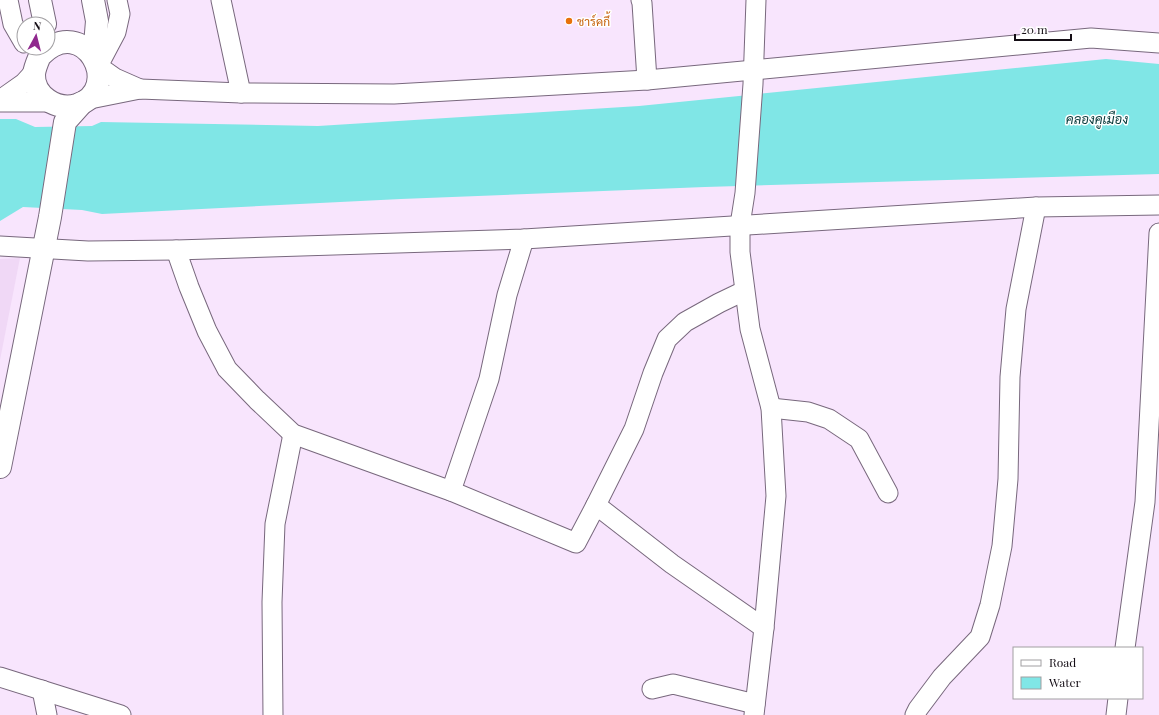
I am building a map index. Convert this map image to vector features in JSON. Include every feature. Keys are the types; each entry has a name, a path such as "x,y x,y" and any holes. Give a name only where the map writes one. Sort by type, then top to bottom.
{"main road":[{"path":"40,0 43,16"},
{"path":"56,109 83,102 90,96 96,87 99,76 96,62 97,20 93,0"},
{"path":"56,44 67,43 78,44 87,50 96,62"},
{"path":"0,467 50,217 56,109 42,95 36,86 34,75 34,56"}],"street":[{"path":"8,0 13,24 16,28"},
{"path":"117,0 120,14 116,32 96,62 115,78 140,89"},
{"path":"220,0 241,93"},
{"path":"640,0 642,3 647,80"},
{"path":"652,689 673,684 754,709 764,628 776,496 771,408 750,329 740,252 740,225 745,193 754,77 756,0"},
{"path":"83,102 140,89 241,93 394,94 647,80 754,77 1091,38 1159,43"},
{"path":"0,101 24,83 34,56"},
{"path":"0,101 56,109"},
{"path":"0,246 88,251 176,250 524,239 1036,207 1159,205"},
{"path":"915,715 918,708 942,677 980,637 990,604 1002,546 1008,479 1010,377 1016,309 1036,207"},
{"path":"1125,647 1152,501 1159,233"},
{"path":"451,491 489,379 507,295 524,239"},
{"path":"176,250 207,331 227,369 293,434 451,491 576,543 634,429 666,339 685,322 718,303 744,291"},
{"path":"771,408 808,412 822,416 859,439 888,494"},
{"path":"273,715 272,602 275,524 293,434"},
{"path":"596,505 672,564 764,628"},
{"path":"0,677 121,715"},
{"path":"42,690 47,715"},
{"path":"1116,715 1118,699"}],"shaded area":[{"path":"20,258 0,360 0,259"}],"water":[{"name":"คลองคูเมือง","path":"1106,59 1159,64 1159,174 705,187 401,199 102,214 82,210 23,207 0,221 0,119 16,119 35,127 92,126 101,122 318,126 639,106"}],"place":[{"name":"ชาร์คกึ้","path":"569,21"}]}
